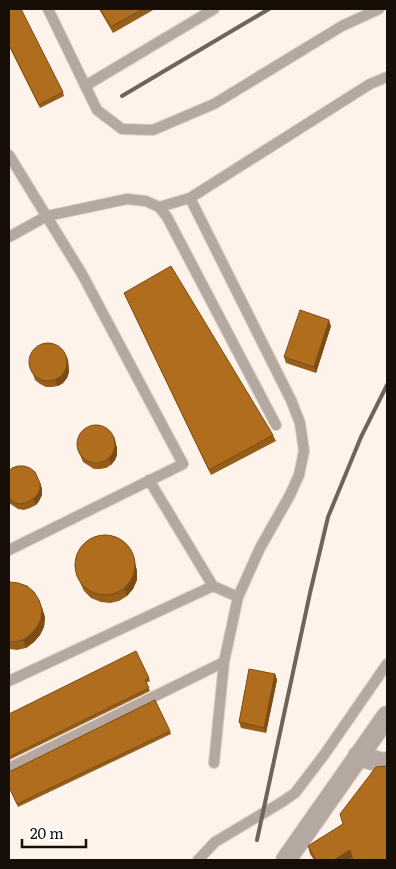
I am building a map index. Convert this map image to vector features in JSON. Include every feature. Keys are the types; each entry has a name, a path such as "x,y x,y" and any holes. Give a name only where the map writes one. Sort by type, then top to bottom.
{"street":[{"path":"286,860 387,716"},
{"path":"358,756 383,763 387,762"}],"lane":[{"path":"48,9 97,110 122,129 153,130 214,104 342,26 379,9"},
{"path":"85,86 214,9"},
{"path":"158,207 190,198 370,84 387,77"},
{"path":"9,155 82,274 183,464 9,550"},
{"path":"190,198 291,400 300,424 304,451 299,474 290,495 260,548 238,597 224,662 214,763"},
{"path":"9,237 47,216 127,199 146,201 158,207 167,217 276,425"},
{"path":"149,480 213,586 238,597"},
{"path":"9,681 213,586"},
{"path":"9,768 224,662"},
{"path":"198,860 214,842 295,793 324,755 387,664"}],"building":[{"path":"9,9 21,9 63,92 39,105 9,45"},
{"path":"100,9 143,9 111,27"},
{"path":"171,266 273,435 209,470 124,293"},
{"path":"300,310 329,320 314,367 284,357"},
{"path":"48,343 61,349 67,362 61,375 48,381 35,375 29,362 35,349"},
{"path":"96,425 109,431 115,444 109,457 96,463 83,457 77,444 83,431"},
{"path":"18,466 30,468 35,472 40,483 37,495 22,504 16,503 9,498 9,471"},
{"path":"105,535 121,540 126,544 130,549 135,565 130,581 126,586 121,590 105,595 89,590 84,586 80,581 75,565 80,549 84,544 89,540"},
{"path":"9,582 27,586 34,592 42,609 41,619 37,627 23,640 14,642 9,641"},
{"path":"136,651 149,678 145,680 149,688 9,757 9,714"},
{"path":"249,669 275,674 264,728 239,722"},
{"path":"155,700 170,731 17,804 9,787 9,771"},
{"path":"387,766 387,860 353,860 350,850 334,860 316,860 308,846 343,824 340,814 376,767"}],"railway":[{"path":"122,96 269,9"},
{"path":"257,840 328,517 361,437 387,385"}]}
